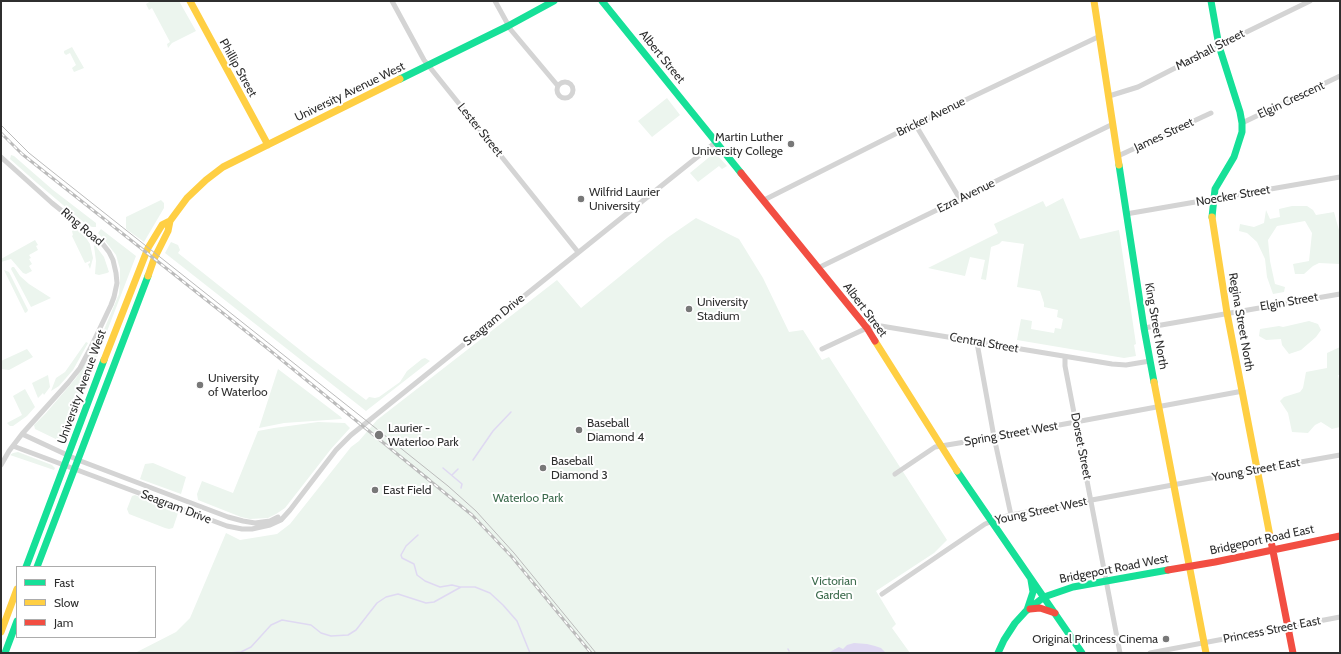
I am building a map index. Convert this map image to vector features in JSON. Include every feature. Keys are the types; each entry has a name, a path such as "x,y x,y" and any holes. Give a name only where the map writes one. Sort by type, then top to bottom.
{"main road":[{"name":"Phillip Street","path":"190,1 268,145"},
{"name":"University Avenue West","path":"37,566 154,259 168,231 170,221 187,198 224,167 508,26 554,1"},
{"name":"Albert Street","path":"602,1 867,328 941,446 1082,653"},
{"name":"King Street North","path":"1094,1 1144,328 1206,653"},
{"name":"Regina Street North","path":"1211,1 1219,46 1240,112 1242,123 1242,132 1234,157 1217,184 1213,199 1212,218 1227,313 1293,653"},
{"name":"University Avenue West","path":"26,566 122,311 146,252 162,225 170,221"},
{"name":"Bridgeport Road East","path":"1189,566 1340,536"},
{"name":"Bridgeport Road West","path":"1026,610 1044,597 1073,587 1189,566"},
{"path":"998,653 1015,623 1026,610 1033,592 1031,579"},
{"path":"1,632 16,592"},
{"path":"1026,610 1040,608 1056,614"},
{"path":"5,653 16,624"}],"street":[{"name":"Lester Street","path":"392,1 428,66 578,252"},
{"path":"495,1 508,26 558,86"},
{"name":"Marshall Street","path":"1109,96 1138,87 1310,1"},
{"name":"Bricker Avenue","path":"764,200 915,124 1100,36"},
{"name":"Elgin Crescent","path":"1242,123 1340,76"},
{"name":"James Street","path":"1118,156 1210,113"},
{"path":"915,124 960,199"},
{"name":"Ezra Avenue","path":"818,268 1113,124"},
{"name":"Seagram Drive","path":"64,465 234,528 252,529 263,527 281,520 336,450 351,434 716,142"},
{"name":"Ring Road","path":"1,158 52,203 102,243 109,252 116,273 116,288 111,305 80,368 22,434 1,465"},
{"name":"Noecker Street","path":"1126,214 1340,177"},
{"name":"Elgin Street","path":"1144,328 1340,294"},
{"name":"Central Street","path":"822,349 867,328 881,326 1112,364 1126,365 1150,361"},
{"path":"977,343 994,437 1011,515"},
{"name":"Dorset Street","path":"1065,357 1065,366 1077,422 1120,653"},
{"name":"Spring Street West","path":"895,474 935,447 1243,391"},
{"path":"22,434 68,456"},
{"path":"13,446 64,465"},
{"name":"Young Street East","path":"1173,485 1340,455"},
{"name":"Seagram Drive","path":"68,456 228,518 243,521 264,522 287,513"},
{"name":"Young Street West","path":"882,594 991,521 1011,515 1173,485"},
{"name":"Princess Street East","path":"1150,653 1340,617"}],"green space":[{"path":"151,1 179,1 196,31 172,43 168,48 167,44 170,42 152,8 149,10 146,4"},
{"path":"72,47 84,68 74,72 72,68 76,65 70,53 66,55 64,53 64,51"},
{"path":"667,98 680,115 652,137 638,121"},
{"path":"713,154 718,156 727,166 722,169 719,166 698,182 690,173"},
{"path":"11,155 96,223 96,227 88,226 37,183 10,159"},
{"path":"1063,198 1080,239 1119,230 1136,344 1134,345 1136,356 1124,358 1017,340 1021,319 1032,321 1031,329 1054,333 1055,328 1061,329 1063,319 1057,317 1058,310 1044,307 1040,291 1017,287 1024,244 1002,241 991,247 986,280 981,279 985,260 970,257 965,276 928,268 998,233 994,224 1043,201 1046,207"},
{"path":"161,200 164,203 164,208 144,242 126,229 126,217"},
{"path":"1292,206 1307,206 1313,210 1316,215 1334,212 1340,234 1340,264 1319,263 1304,274 1295,274 1293,264 1309,261 1312,233 1305,221 1277,226 1268,240 1270,261 1275,284 1285,287 1284,292 1273,294 1267,277 1265,259 1257,242 1247,233 1239,231 1240,224 1254,227 1264,223 1266,210 1270,219 1280,217 1279,209"},
{"name":"Waterloo Park","path":"696,218 739,239 763,278 789,332 803,330 822,360 829,357 947,540 934,553 876,591 896,624 892,628 910,653 135,653 176,632 190,618 226,533 240,540 277,534 290,524 351,447 359,441 377,420 557,280 581,308 667,238"},
{"path":"76,229 90,244 93,258 90,269 88,264 90,261 85,263 72,236 72,231"},
{"path":"101,229 136,256 64,443 35,429 34,425 76,378 103,332 119,294 120,269 116,255 98,233"},
{"path":"35,240 38,245 36,246 38,250 29,255 31,258 29,259 32,264 29,266 32,271 26,274 23,273 11,259 1,262 1,259"},
{"path":"171,242 178,245 180,250 178,253 309,357 366,400 369,397 379,397 400,382 407,371 422,359 425,358 430,361 366,411 165,253"},
{"path":"95,245 104,257 109,272 107,273 99,275 95,274"},
{"path":"14,267 20,276 29,284 51,298 31,307 11,269"},
{"path":"4,270 9,272 28,310 27,312 25,313"},
{"path":"1309,321 1318,324 1321,330 1316,337 1301,350 1289,354 1282,345 1281,339 1266,340 1259,336 1260,329 1279,326 1283,327"},
{"path":"86,342 88,343 73,370 59,386 51,391 56,378 65,372"},
{"path":"1340,347 1340,375 1338,375 1340,384 1340,427 1332,429 1321,422 1315,425 1308,433 1292,432 1288,413 1280,401 1284,397 1300,392 1303,388 1306,372 1327,368 1327,353"},
{"path":"27,349 33,357 9,370 1,369 1,361"},
{"path":"278,369 342,419 284,423 259,428"},
{"path":"48,375 50,387 44,395 43,393 38,398 32,383"},
{"path":"25,389 35,407 27,416 13,426 10,426 7,423 22,415 13,396"},
{"path":"318,422 345,423 350,428 331,449 285,508 276,514 268,518 250,519 241,517 198,500 197,494 202,481 233,493 258,431"},
{"path":"18,452 52,465 55,468 54,470 10,455"},
{"path":"153,463 186,477 181,494 140,479 145,464"},
{"path":"135,495 178,513 173,528 165,528 129,514 127,509 132,496"}],"shaded area":[{"path":"854,643 875,646 881,648 886,653 828,653 839,647 843,649 847,645"}],"waterway":[{"path":"473,460 493,431 511,412"},
{"path":"443,468 462,484 461,488"},
{"path":"452,475 458,469"},
{"path":"418,535 406,546 401,555 402,558 414,564 417,575 425,581 440,587 452,585 460,587"},
{"path":"229,653 241,652 251,647 271,625 282,620 311,625 321,633 331,636 348,635 356,630 377,603 386,597 398,594 426,603 434,602 461,587 475,587 490,593 503,605 517,621 530,653"}],"tram line":[{"path":"1,125 29,153 448,486 476,511 514,553 596,653"},
{"path":"348,414 430,479"}],"railway":[{"path":"1,133 22,154 267,348 472,515 512,557 591,653"}],"traffic: fast":[{"path":"400,79 508,26 554,1"},
{"path":"602,1 741,173"},
{"path":"1211,1 1219,46 1240,112 1242,123 1242,132 1234,157 1215,189 1212,217"},
{"path":"1119,165 1144,328 1154,382"},
{"path":"37,566 148,276"},
{"path":"26,566 104,360"},
{"path":"957,471 1082,653"},
{"path":"998,653 1015,623 1026,611 1044,597 1073,587 1168,570"},
{"path":"1027,610 1033,592 1031,580"},
{"path":"5,653 16,624"}],"traffic: slow":[{"path":"190,1 268,145"},
{"path":"1094,1 1119,165"},
{"path":"148,276 154,259 168,231 170,221 187,198 206,180 223,167 400,79"},
{"path":"1212,217 1227,313 1270,536"},
{"path":"104,360 148,248 162,225 170,221"},
{"path":"875,341 957,471"},
{"path":"1154,382 1206,653"},
{"path":"1,632 16,592"}],"traffic: jam":[{"path":"741,173 867,328 875,341"},
{"path":"1270,536 1293,653"},
{"path":"1168,570 1215,562 1340,536"},
{"path":"1030,609 1040,608 1055,613"}],"place":[{"name":"Martin Luther University College","path":"791,144"},
{"name":"Wilfrid Laurier University","path":"581,199"},
{"name":"University Stadium","path":"689,309"},
{"name":"University of Waterloo","path":"200,385"},
{"name":"Baseball Diamond 4","path":"579,430"},
{"name":"Laurier - Waterloo Park","path":"379,435"},
{"name":"Baseball Diamond 3","path":"543,468"},
{"name":"East Field","path":"375,490"},
{"name":"Original Princess Cinema","path":"1166,639"}],"park label":[{"name":"Victorian Garden","path":"834,588"}]}
